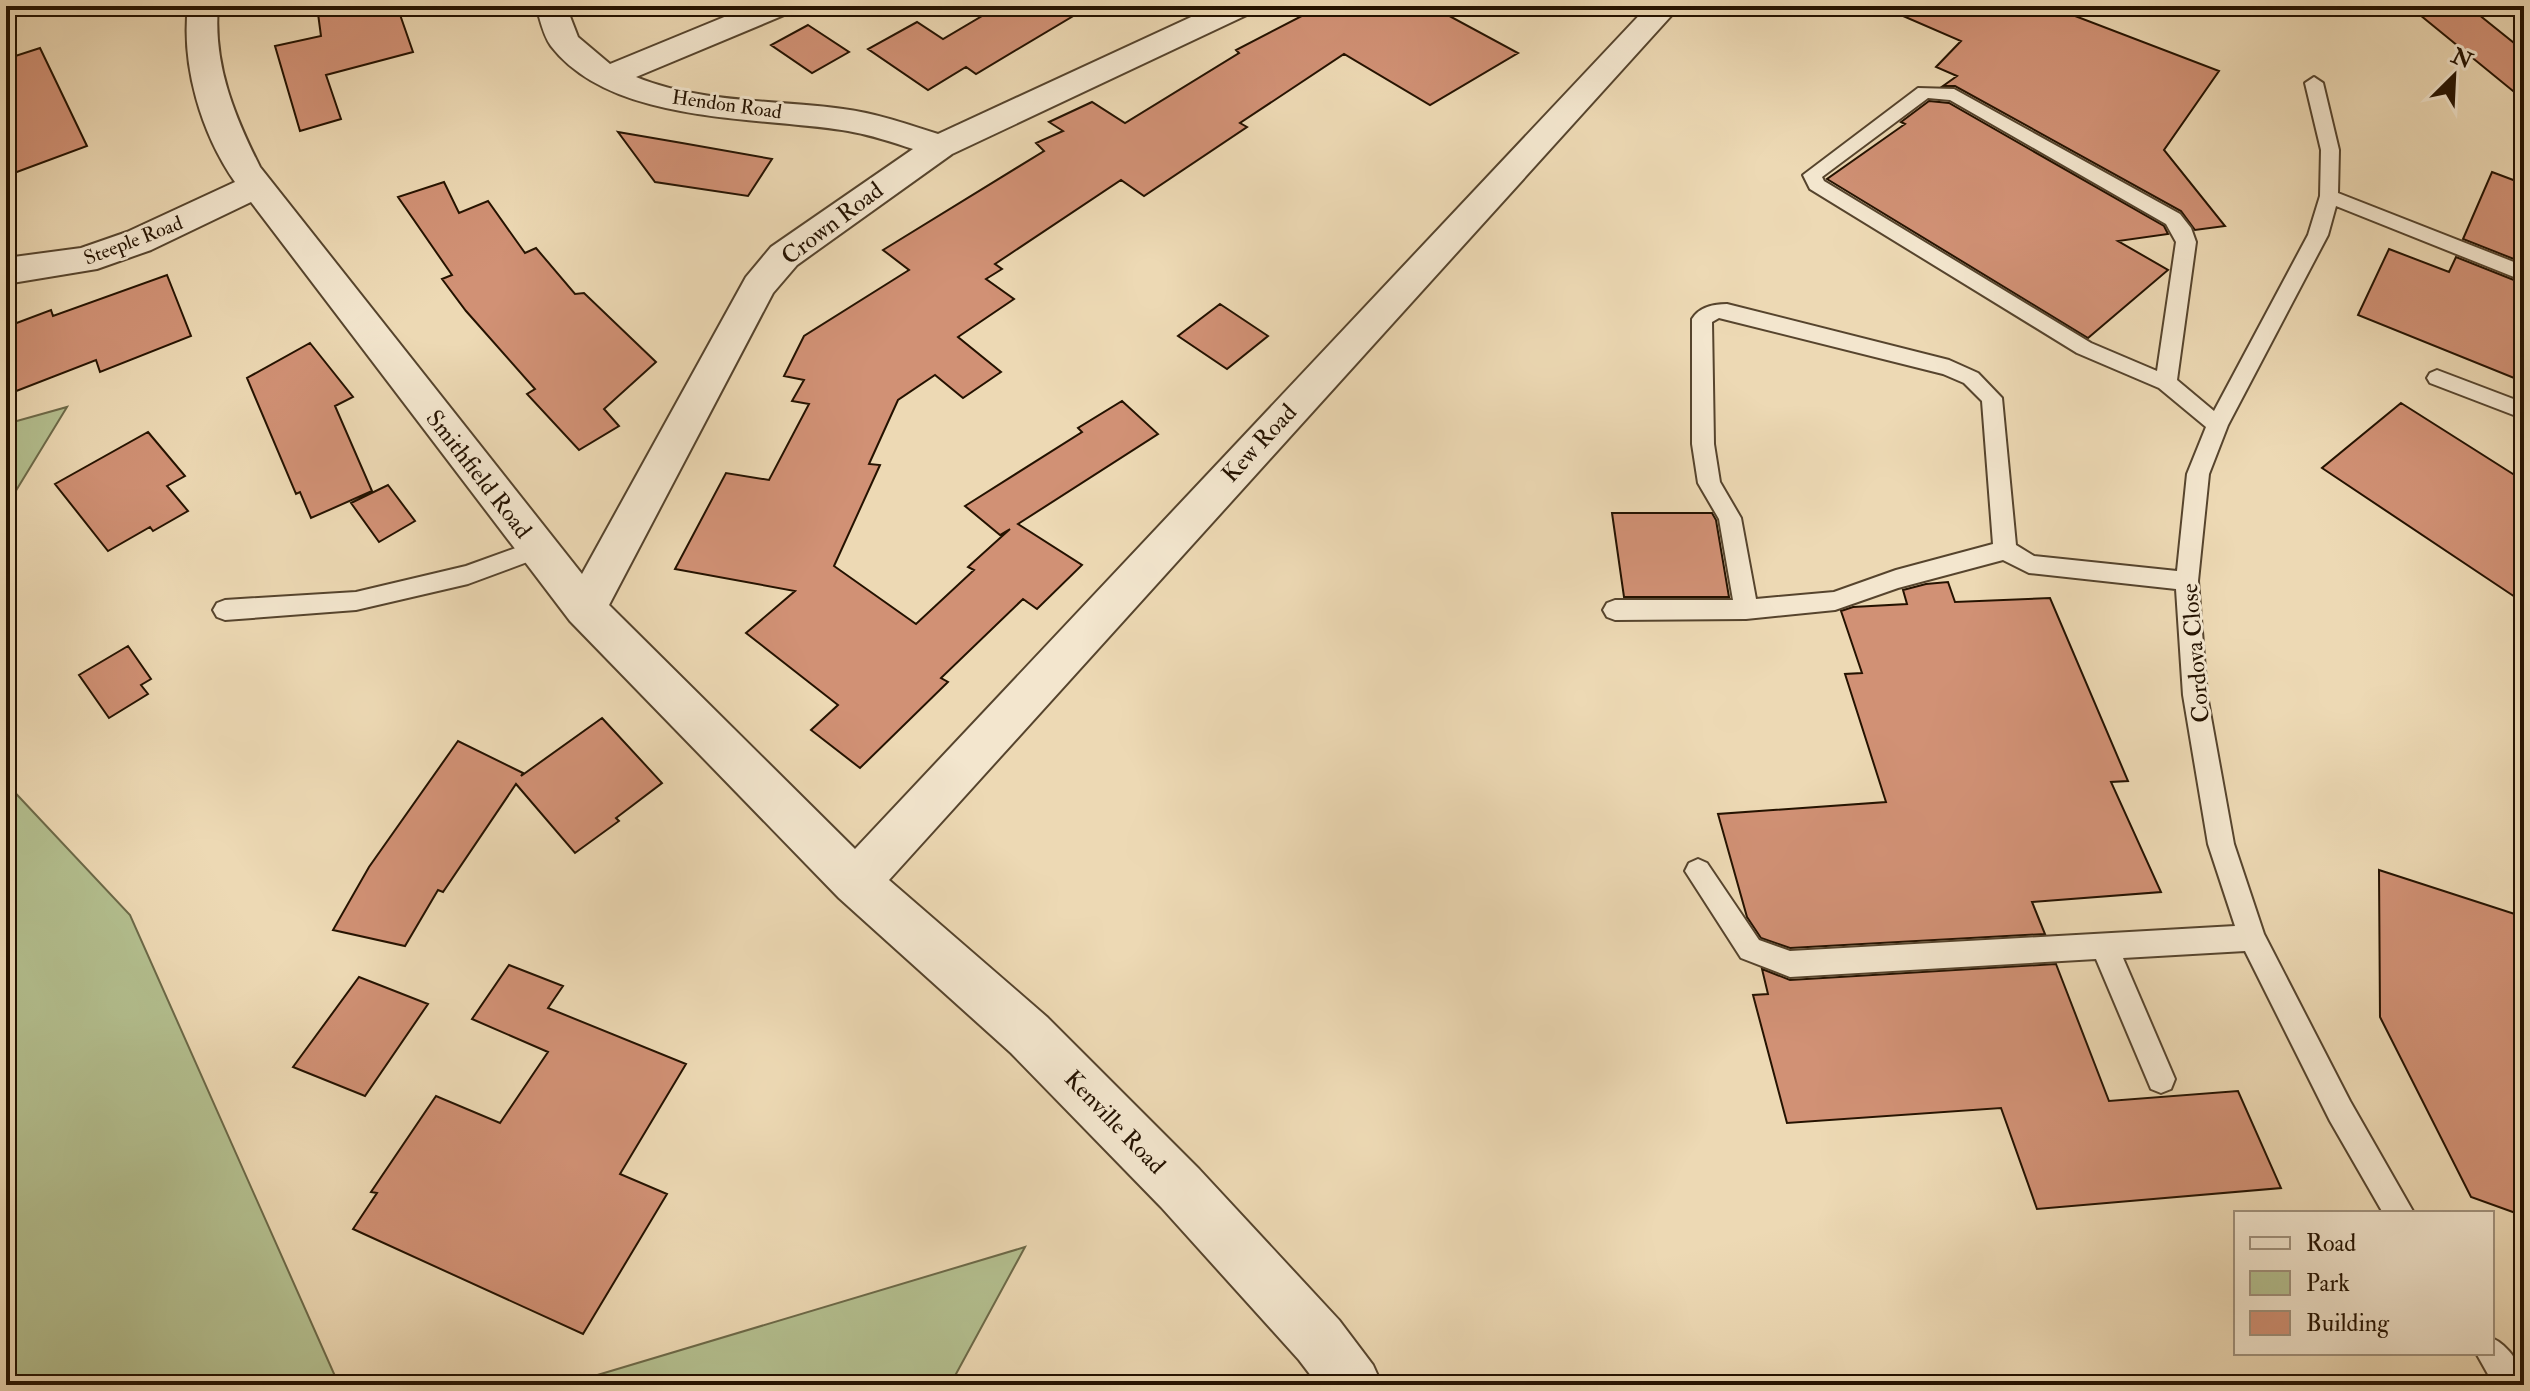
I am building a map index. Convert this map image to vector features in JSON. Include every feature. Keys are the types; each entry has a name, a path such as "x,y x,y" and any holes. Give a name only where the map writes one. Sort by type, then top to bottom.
{"street":[{"name":"Smithfield Road","path":"203,6 203,51 211,84 229,139 254,187 585,609 856,882"},
{"name":"Hendon Road","path":"551,6 562,42 581,61 607,77 655,95 850,121 892,130 940,146"},
{"path":"607,77 778,6"},
{"name":"Crown Road","path":"585,609 759,286 784,256 940,146 1240,6"},
{"name":"Kew Road","path":"856,882 1665,6"},
{"name":"Steeple Road","path":"6,271 84,260 139,241 254,187"},
{"name":"Kenville Road","path":"856,882 1029,1035 1180,1188 1319,1340 1353,1385"}],"lane":[{"name":"Cordova Close","path":"2314,83 2330,150 2329,196 2318,235 2217,425 2198,474 2187,581 2195,695 2221,844 2252,938 2340,1111 2398,1211"},
{"path":"2166,383 2186,242 2181,228 2173,219 1954,95 1942,93 1924,92 1812,175 1817,185 2070,340 2122,366 2166,383 2217,425"},
{"path":"2329,196 2524,274"},
{"path":"1746,609 1730,518 1709,483 1703,444 1702,319 1716,311 1727,311 1949,368 1971,378 1992,398 2005,550"},
{"path":"2437,378 2524,411"},
{"path":"225,610 356,601 468,575 538,549"},
{"path":"1615,610 1746,609 1835,601 1896,579 2005,550 2029,564 2187,581"},
{"path":"1698,871 1750,949 1790,964 2252,938"},
{"path":"2104,946 2161,1079"},
{"path":"2492,1355 2513,1385"}],"green space":[{"path":"67,407 6,507 6,424"},
{"path":"6,783 130,915 339,1385 6,1385"},
{"path":"1025,1247 950,1385 564,1385"}],"building":[{"path":"317,6 397,6 413,52 326,75 341,119 300,131 275,46 321,36"},
{"path":"999,6 1090,6 976,74 966,67 928,90 868,49 917,22 943,39"},
{"path":"1321,6 1431,6 1518,53 1430,105 1344,54 1240,123 1247,127 1144,196 1121,180 995,264 1002,269 986,279 1014,299 958,337 1001,372 963,398 935,375 898,400 869,464 880,465 834,566 916,624 974,570 968,567 1010,529 1000,535 965,506 1082,432 1078,428 1122,401 1158,434 1018,524 1082,565 1037,609 1023,599 941,678 948,682 860,768 811,730 838,705 746,633 795,591 675,569 726,473 769,480 809,404 792,401 804,380 784,376 804,336 909,270 883,250 1044,151 1036,143 1063,131 1049,122 1092,102 1125,123 1239,53 1236,50"},
{"path":"1880,6 2049,6 2219,71 2164,150 2225,226 2195,230 2181,211 1955,86 1943,86 1957,76 1936,67 1961,41"},
{"path":"2409,6 2468,6 2524,51 2524,100"},
{"path":"808,25 849,52 812,73 771,45"},
{"path":"40,48 87,146 6,176 6,59"},
{"path":"1929,101 1949,103 2164,226 2168,234 2118,241 2168,270 2088,338 1827,179 1905,124 1901,122"},
{"path":"618,132 772,159 748,196 655,182"},
{"path":"2492,172 2524,184 2524,263 2463,239"},
{"path":"444,182 459,213 488,201 525,253 536,248 575,294 584,293 656,362 604,409 619,426 579,450 527,394 535,389 442,279 452,275 398,197"},
{"path":"2389,249 2449,272 2456,257 2524,284 2524,382 2358,315"},
{"path":"167,275 191,336 100,372 96,360 6,395 6,327 51,310 53,316"},
{"path":"1220,304 1268,336 1227,369 1178,336"},
{"path":"310,343 353,397 335,406 372,491 311,518 300,492 296,494 247,378"},
{"path":"2401,403 2524,481 2524,603 2322,468"},
{"path":"148,432 185,476 167,486 188,511 153,531 150,527 108,551 55,484"},
{"path":"388,485 415,521 379,542 351,503"},
{"path":"1612,513 1712,513 1716,520 1729,597 1624,597"},
{"path":"1948,582 1955,602 2050,598 2128,781 2111,782 2161,892 2032,902 2045,934 1790,948 1761,938 1747,917 1718,814 1886,802 1845,674 1862,673 1841,611 1853,607 1907,604 1903,590"},
{"path":"128,646 151,679 141,685 148,694 109,718 79,675"},
{"path":"602,718 662,783 616,818 619,821 575,853 516,784 443,892 438,890 405,946 333,930 369,867 458,741 523,773 521,776"},
{"path":"2379,870 2524,917 2524,1216 2471,1197 2380,1017"},
{"path":"2056,964 2109,1101 2238,1091 2281,1188 2037,1209 2001,1108 1787,1123 1753,995 1768,994 1762,969 1790,980"},
{"path":"509,965 563,986 548,1008 686,1064 620,1174 667,1194 583,1334 353,1229 377,1193 371,1192 436,1096 500,1123 548,1052 472,1019"},
{"path":"359,977 428,1004 365,1096 293,1067"}]}
